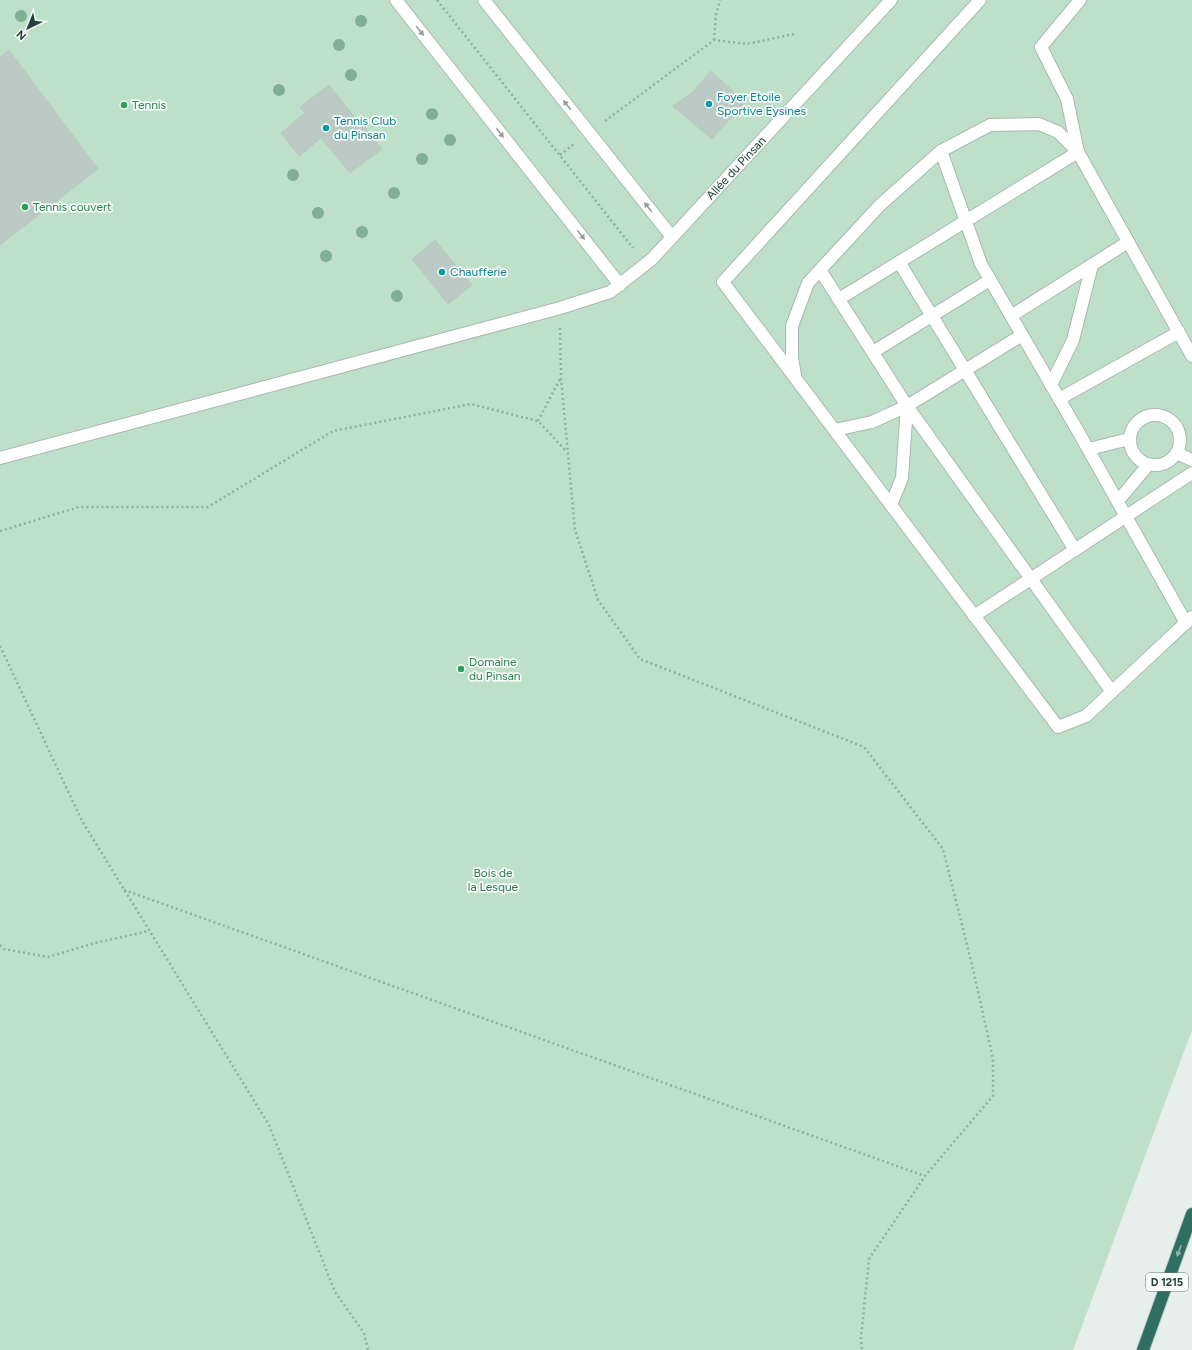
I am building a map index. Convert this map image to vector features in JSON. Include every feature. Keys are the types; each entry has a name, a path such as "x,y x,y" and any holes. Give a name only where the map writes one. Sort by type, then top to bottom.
{"highway":[{"name":"D 1215","path":"1143,1350 1192,1214"}],"street":[{"path":"396,0 620,285"},
{"path":"484,0 672,237"},
{"name":"Allée du Pinsan","path":"0,458 560,308 610,292 646,264 672,237 891,0"},
{"path":"941,151 981,264 1126,516 1189,620 1086,716 1058,727 723,282 980,0"},
{"path":"1078,152 1067,99 1041,47 1080,0"},
{"path":"796,378 792,358 792,326 808,283 880,205 941,151 990,125 1039,124 1058,132 1078,152 1192,356"},
{"path":"839,299 1078,152"},
{"path":"1011,316 1128,242"},
{"path":"899,262 1074,550"},
{"path":"1051,385 1073,340 1092,265"},
{"path":"820,270 908,406 1112,692"},
{"path":"873,352 990,280"},
{"path":"1059,399 1179,332"},
{"path":"835,430 872,422 908,406 1022,336"},
{"path":"891,505 902,478 908,406"},
{"path":"1150,415 1158,415 1173,423 1178,430 1180,446 1177,454 1171,460 1156,466 1148,465 1140,461 1134,455 1130,448 1130,439 1131,431 1136,423 1142,418 1150,415"},
{"path":"1088,449 1130,439"},
{"path":"1177,454 1192,460"},
{"path":"1118,501 1148,465"},
{"path":"974,616 1192,473"}],"path":[{"path":"437,0 646,264"},
{"path":"714,40 716,15 720,0"},
{"path":"619,111 714,40 747,44 794,34"},
{"path":"560,308 561,378 575,530 598,600 640,659 864,747 943,849 972,965 993,1059 993,1096 925,1176 869,1259 861,1338 862,1350"},
{"path":"538,421 561,378"},
{"path":"0,531 79,507 208,507 333,431 471,404 538,421 567,452"},
{"path":"0,646 82,821 269,1125 334,1292 364,1332 368,1350"},
{"path":"124,890 925,1176"},
{"path":"0,945 4,949 48,957 95,943 149,930"}],"green space":[{"name":"Domaine du Pinsan","path":"0,0 1192,0 1192,1030 1073,1350 0,1350"}],"building":[{"name":"Tennis couvert","path":"9,50 98,169 0,245 0,57"},
{"name":"Foyer Etoile Sportive Eysines","path":"711,71 745,102 712,139 673,106 693,92"},
{"name":"Tennis Club du Pinsan","path":"329,85 382,149 350,173 321,138 299,156 281,133 305,113 300,107"},
{"name":"Chaufferie","path":"435,240 472,285 448,304 412,259"}],"place":[{"name":"Foyer Etoile Sportive Eysines","path":"709,104"},
{"name":"Tennis","path":"124,105"},
{"name":"Tennis Club du Pinsan","path":"326,128"},
{"name":"Tennis couvert","path":"25,207"},
{"name":"Chaufferie","path":"442,272"},
{"name":"Domaine du Pinsan","path":"461,669"}],"park label":[{"name":"Bois de la Lesque","path":"493,880"}]}
